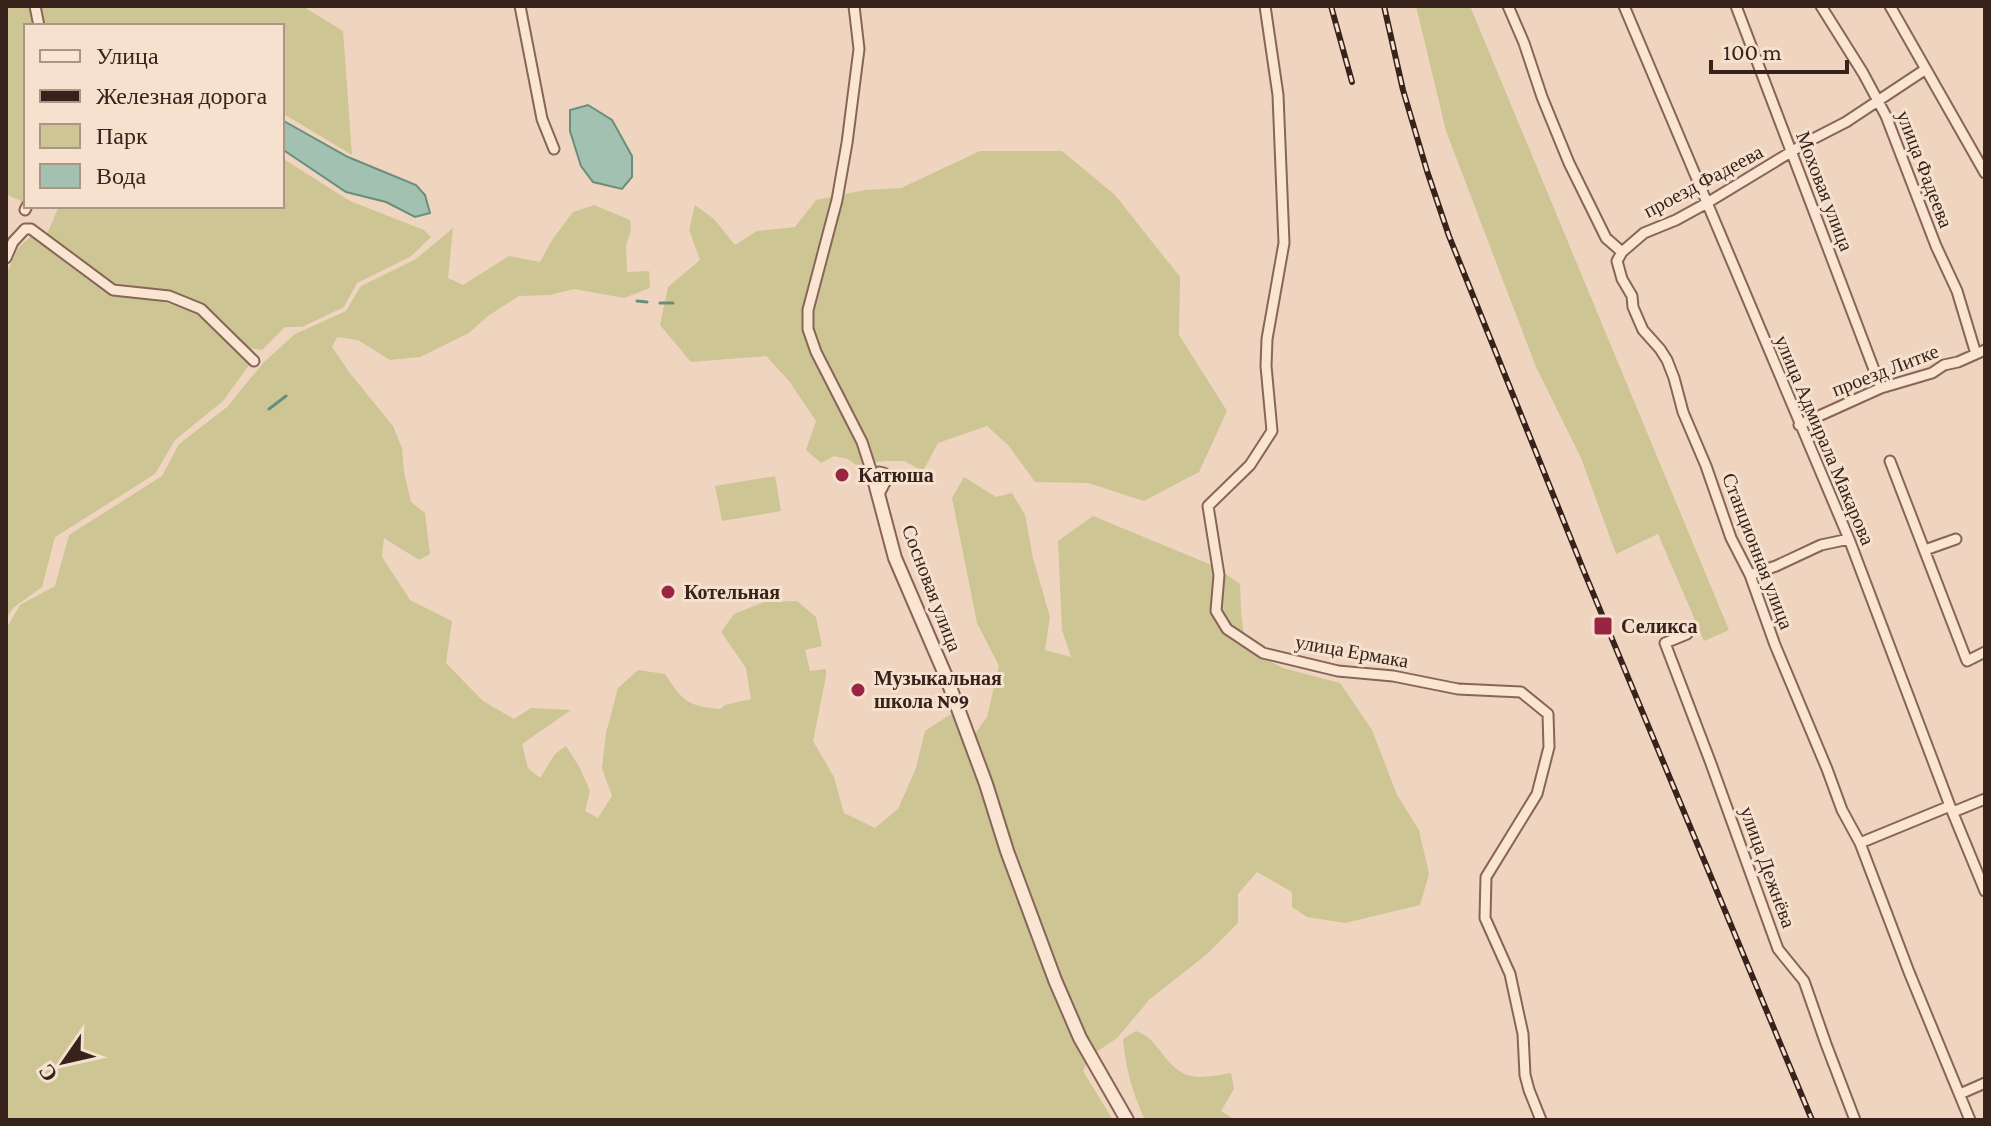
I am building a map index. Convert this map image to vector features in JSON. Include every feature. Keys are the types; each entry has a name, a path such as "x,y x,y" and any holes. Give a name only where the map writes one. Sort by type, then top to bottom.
{"street":[{"path":"520,6 542,119 554,149"},
{"name":"Сосновая улица","path":"854,6 859,49 847,143 837,200 808,310 808,329 816,352 862,442 895,558 947,679 1055,980 1080,1038 1127,1120"},
{"name":"улица Ермака","path":"1265,6 1278,95 1284,243 1267,339 1266,366 1272,431 1250,465 1208,506 1219,575 1216,611 1227,629 1263,653 1338,671 1393,676 1458,689 1521,692 1548,714 1549,747 1537,794 1486,877 1485,918 1510,974 1523,1034 1525,1075 1541,1120"},
{"name":"Станционная улица","path":"1508,6 1560,144 1606,238 1622,252 1617,261 1643,330 1667,360 1683,412 1731,538 1750,575 1775,645 1842,810 1860,843 1970,1120"},
{"name":"улица Адмирала Макарова","path":"1624,6 1849,539 1985,891"},
{"name":"Моховая улица","path":"1736,6 1881,388"},
{"name":"улица Фадеева","path":"1821,6 1879,101 1981,352"},
{"path":"1890,6 1985,173"},
{"name":"проезд Фадеева","path":"1622,252 1644,233 1707,203 1879,101 1926,69"},
{"path":"6,258 13,242 25,229 31,229 113,290 169,296 201,309 254,361"},
{"name":"проезд Литке","path":"1799,425 1881,388 1932,373 1944,365 1981,352"},
{"path":"1890,461 1967,661 1985,652"},
{"path":"1750,575 1821,545 1849,539"},
{"path":"1925,550 1956,539"},
{"name":"улица Дежнёва","path":"1687,634 1665,643 1778,949 1804,981 1855,1120"},
{"path":"1860,843 1985,799"},
{"path":"1960,1094 1985,1083"}],"green space":[{"path":"6,6 29,6 34,24 24,24 24,200 23,202 8,195 6,197"},
{"path":"41,6 307,6 307,9 343,31 352,155 284,114 284,24 45,24"},
{"path":"1416,6 1470,6 1729,630 1704,641 1658,534 1616,554 1581,458 1536,367 1446,131"},
{"path":"980,151 1062,151 1115,195 1180,277 1179,335 1227,411 1199,472 1144,501 1088,483 1035,482 1009,446 987,426 938,443 923,471 904,461 856,465 848,459 834,456 821,463 806,450 816,421 789,381 766,356 691,362 660,325 668,287 700,260 689,230 695,205 714,219 735,245 757,231 795,227 816,200 865,190 901,188"},
{"path":"284,159 350,201 424,230 431,237 410,257 357,283 344,307 302,327 285,327 262,350 247,348 204,307 165,290 111,283 47,234 58,208 284,208"},
{"path":"594,205 630,220 631,231 626,245 627,272 649,271 650,288 624,298 574,289 550,295 519,296 469,333 420,357 390,360 358,340 337,337 332,347 393,426 402,448 411,502 425,513 430,554 419,560 384,538 382,557 410,600 452,621 446,663 483,701 514,719 531,708 571,710 522,744 528,768 540,778 555,754 566,746 590,791 585,811 598,818 612,796 602,768 606,733 618,688 638,670 665,674 682,696 700,706 720,709 751,699 746,668 721,632 734,614 764,602 797,601 816,617 822,646 805,650 810,671 826,669 813,741 834,777 844,813 875,828 898,809 916,768 925,731 951,714 974,735 987,717 999,666 977,623 952,498 964,477 996,497 1012,493 1025,515 1033,558 1050,617 1045,650 1071,657 1062,630 1058,541 1093,516 1214,566 1240,584 1246,649 1283,668 1340,683 1372,730 1397,795 1419,830 1429,874 1420,905 1345,923 1307,917 1292,907 1292,892 1257,872 1238,894 1238,923 1207,954 1150,999 1117,1038 1089,1057 1083,1071 1113,1120 6,1120 6,629 20,605 55,586 69,535 162,476 179,444 227,407 264,362 295,334 346,311 361,286 416,259 453,228 448,278 463,285 509,256 540,262 573,212"},
{"path":"31,236 103,291 167,303 200,314 250,364 223,401 175,440 155,474 55,537 42,587 13,608 6,619 6,275 18,248"},
{"path":"775,476 781,511 722,521 715,486"},
{"path":"1136,1031 1150,1039 1176,1069 1184,1073 1200,1077 1231,1073 1234,1089 1221,1111 1235,1120 1145,1120 1130,1081 1123,1039"}],"water":[{"path":"588,105 612,120 632,156 632,177 622,189 593,182 581,166 570,131 570,110"},
{"path":"284,121 348,157 416,185 425,195 430,213 415,217 386,202 346,192 284,150"}],"waterway":[{"path":"637,301 647,302"},
{"path":"660,303 673,303"},
{"path":"269,409 286,396"}],"railway":[{"path":"1331,6 1352,82"},
{"path":"1384,6 1403,90 1449,236 1583,569 1812,1120"}],"place":[{"name":"Катюша","path":"842,475"},
{"name":"Котельная","path":"668,592"},
{"name":"Селикса","path":"1603,626"},
{"name":"Музыкальная школа №9","path":"858,690"}]}
